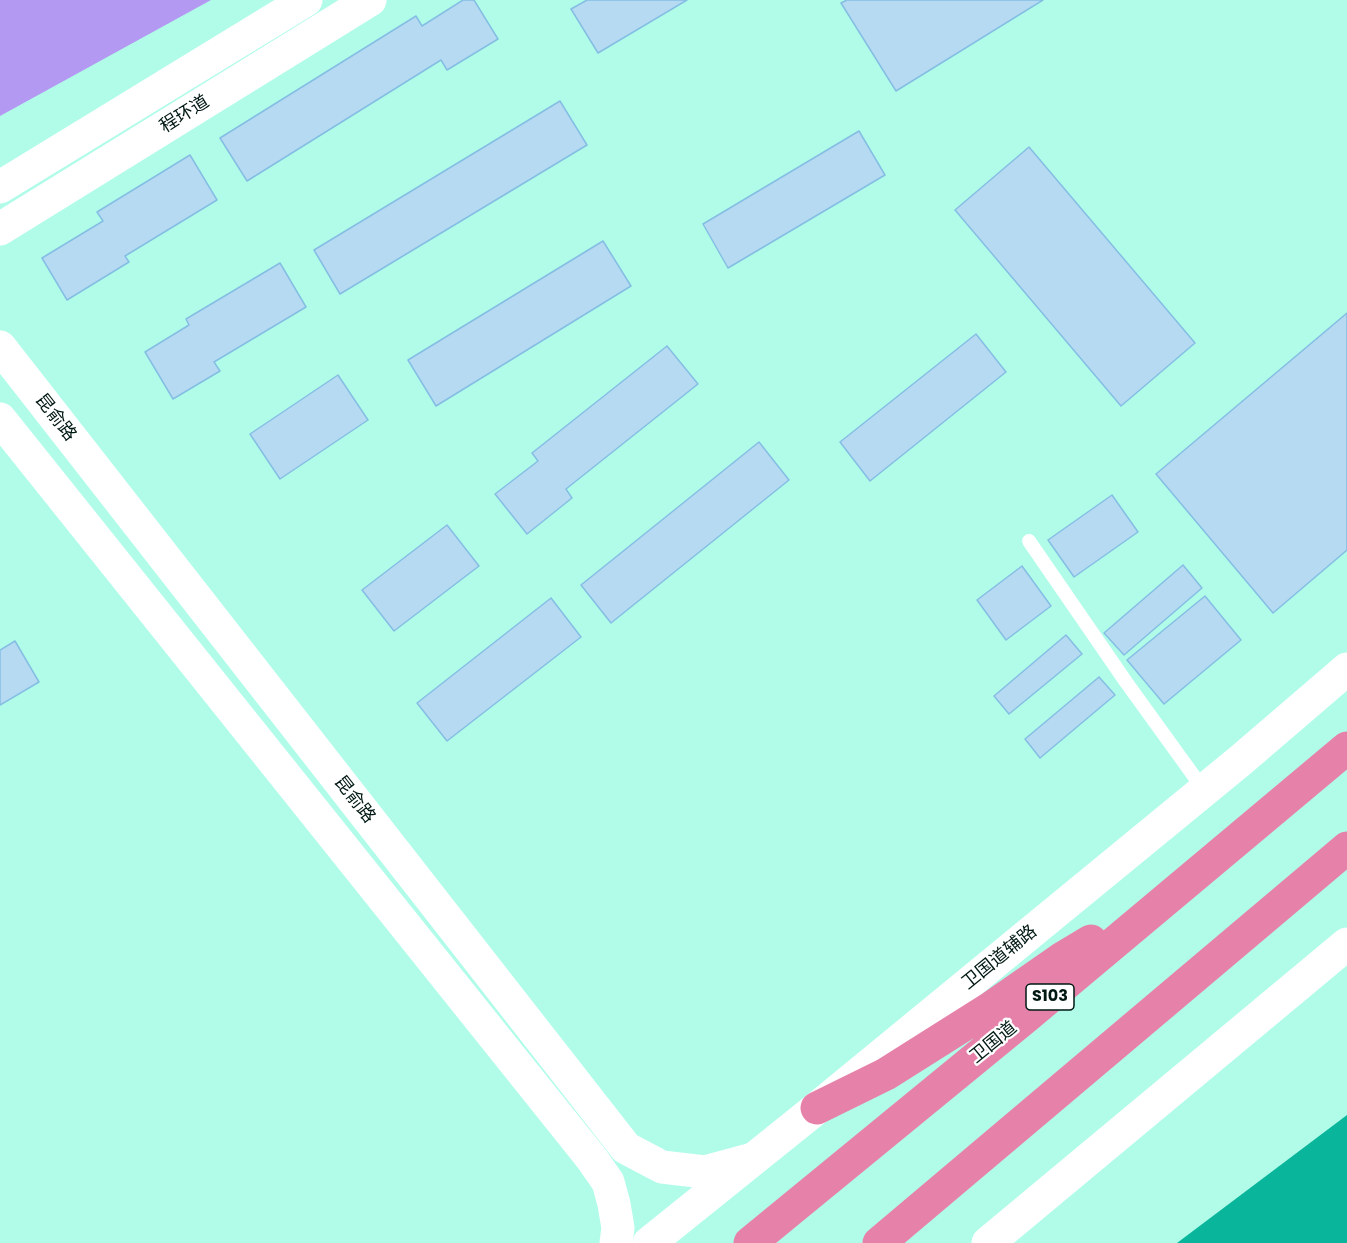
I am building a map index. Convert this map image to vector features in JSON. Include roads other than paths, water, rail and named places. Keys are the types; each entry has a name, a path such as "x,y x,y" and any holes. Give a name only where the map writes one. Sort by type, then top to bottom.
{"highway":[{"name":"卫国道","path":"750,1243 1347,748"},
{"path":"879,1243 1347,848"},
{"path":"817,1108 886,1074 989,1009 1061,958 1102,935 1148,915"}],"street":[{"name":"程环道","path":"0,187 306,0"},
{"name":"程环道","path":"0,229 370,0"},
{"name":"昆俞路","path":"0,348 626,1148 662,1167 705,1172 753,1160"},
{"name":"昆俞路","path":"0,419 592,1159 608,1182 618,1228 616,1243"},
{"name":"卫国道辅路","path":"649,1243 1204,790 1347,669"},
{"path":"988,1243 1347,944"}],"lane":[{"path":"1029,541 1204,790"}]}
